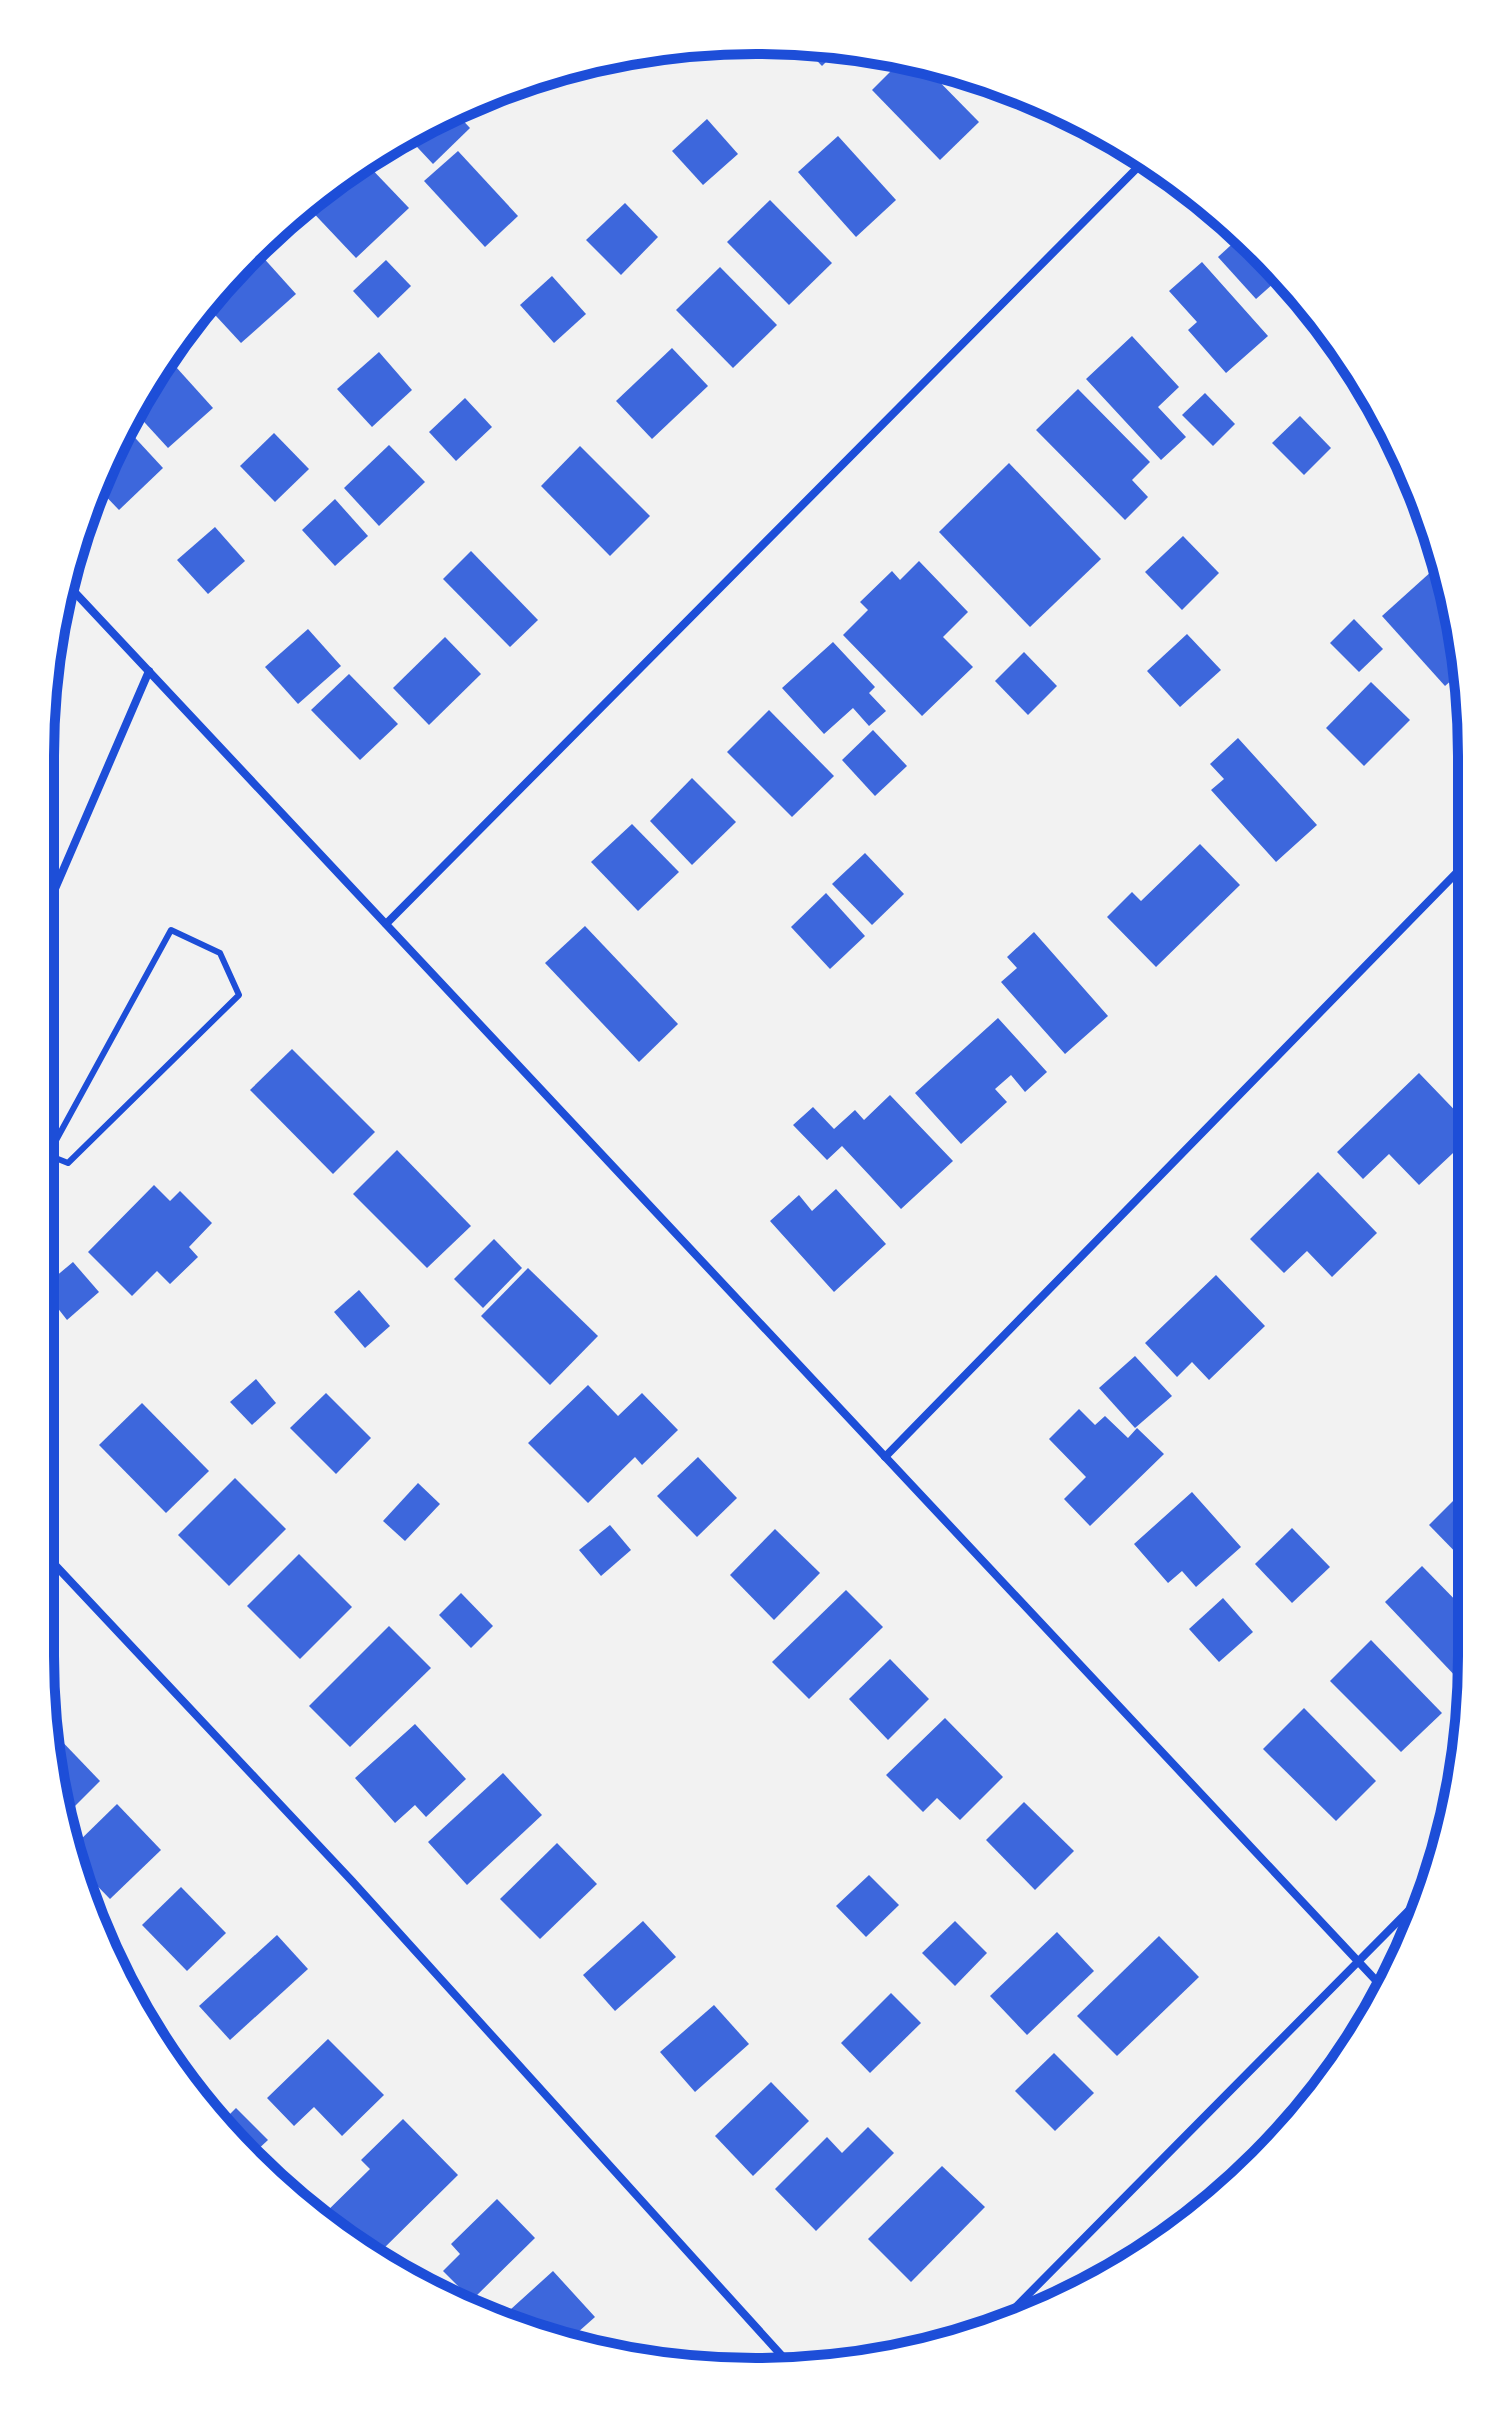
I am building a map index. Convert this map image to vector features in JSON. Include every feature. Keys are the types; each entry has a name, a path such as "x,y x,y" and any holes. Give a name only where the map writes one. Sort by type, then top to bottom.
{"street":[{"path":"386,924 1138,167"},
{"path":"74,591 1377,1982"},
{"path":"54,891 149,671"},
{"path":"885,1457 1458,871"},
{"path":"54,1564 352,1881 783,2357"},
{"path":"1014,2309 1412,1907"}],"lane":[{"path":"54,1138 171,930 220,953 239,995 68,1163 54,1158"}],"building":[{"path":"813,57 830,58 822,66"},
{"path":"895,67 935,77 979,122 940,160 872,90"},
{"path":"461,119 470,128 433,164 414,143"},
{"path":"707,119 738,154 703,185 672,151"},
{"path":"838,136 896,200 856,237 798,172"},
{"path":"458,151 518,216 485,247 424,181"},
{"path":"371,169 409,208 356,258 313,212"},
{"path":"770,200 832,263 789,305 727,242"},
{"path":"625,203 658,237 621,275 586,240"},
{"path":"1234,242 1274,283 1256,299 1218,257"},
{"path":"263,257 296,294 241,343 213,312"},
{"path":"386,260 411,286 378,318 353,291"},
{"path":"1202,262 1268,336 1226,373 1188,330 1197,322 1169,291"},
{"path":"720,267 777,325 733,368 676,310"},
{"path":"552,276 586,314 554,343 520,305"},
{"path":"1132,336 1179,387 1158,407 1186,437 1161,460 1086,379"},
{"path":"672,348 708,386 652,439 616,401"},
{"path":"379,352 412,390 372,427 337,389"},
{"path":"173,364 213,408 168,448 141,418"},
{"path":"1078,389 1150,462 1132,480 1148,497 1125,520 1036,430"},
{"path":"1205,393 1235,424 1213,446 1182,415"},
{"path":"465,398 492,427 456,461 429,432"},
{"path":"1300,416 1331,448 1304,475 1272,443"},
{"path":"274,433 309,469 275,502 240,466"},
{"path":"132,435 163,468 119,510 104,495"},
{"path":"389,445 425,482 379,526 344,488"},
{"path":"580,446 650,516 610,556 541,486"},
{"path":"1009,463 1101,559 1030,627 939,532"},
{"path":"335,499 368,536 335,566 302,530"},
{"path":"215,527 245,561 208,594 177,560"},
{"path":"1183,536 1219,573 1182,610 1145,572"},
{"path":"471,551 538,620 510,647 443,579"},
{"path":"919,561 968,612 943,637 973,667 922,716 843,635 868,610 860,602 892,571 900,580"},
{"path":"1433,570 1445,619 1453,679 1445,686 1382,616"},
{"path":"1354,619 1383,649 1359,672 1330,643"},
{"path":"308,629 341,666 298,704 265,667"},
{"path":"1187,634 1221,670 1180,707 1147,671"},
{"path":"445,637 481,674 429,725 393,688"},
{"path":"833,642 875,687 869,693 886,711 869,726 853,708 824,734 782,688"},
{"path":"1024,652 1057,686 1028,715 995,681"},
{"path":"349,674 398,724 360,760 311,710"},
{"path":"1371,682 1410,720 1364,766 1326,728"},
{"path":"769,710 834,776 792,817 727,752"},
{"path":"873,730 907,766 875,796 842,760"},
{"path":"1238,738 1317,825 1276,862 1211,790 1224,779 1210,764"},
{"path":"692,778 736,822 692,865 650,821"},
{"path":"632,824 679,872 638,911 591,862"},
{"path":"1200,844 1240,885 1156,967 1107,917 1132,892 1141,901"},
{"path":"865,853 904,894 872,925 832,884"},
{"path":"826,893 865,936 830,969 791,927"},
{"path":"585,926 678,1024 639,1062 545,963"},
{"path":"1034,932 1108,1016 1065,1054 1001,982 1017,968 1007,957"},
{"path":"998,1018 1047,1072 1025,1092 1011,1075 995,1089 1007,1102 961,1144 915,1093"},
{"path":"292,1049 375,1132 333,1174 250,1090"},
{"path":"1419,1073 1458,1114 1458,1148 1419,1185 1389,1154 1363,1179 1337,1152"},
{"path":"890,1095 953,1161 901,1209 842,1146 827,1160 793,1125 813,1107 834,1129 855,1110 864,1120"},
{"path":"397,1150 471,1226 427,1268 353,1194"},
{"path":"1318,1172 1377,1233 1332,1277 1307,1251 1284,1273 1250,1239"},
{"path":"154,1185 170,1201 180,1191 212,1223 189,1247 198,1257 170,1284 157,1271 132,1296 88,1252"},
{"path":"836,1189 886,1244 834,1292 770,1221 799,1195 812,1211"},
{"path":"494,1239 522,1268 483,1308 454,1279"},
{"path":"73,1262 99,1292 67,1320 54,1303 54,1278"},
{"path":"528,1268 598,1336 550,1385 481,1316"},
{"path":"1216,1275 1265,1326 1209,1380 1192,1362 1177,1377 1145,1343"},
{"path":"359,1290 390,1326 365,1348 334,1312"},
{"path":"1135,1356 1172,1396 1135,1428 1099,1388"},
{"path":"256,1379 276,1403 252,1425 230,1402"},
{"path":"588,1385 618,1416 642,1393 678,1430 642,1465 635,1457 588,1503 528,1443"},
{"path":"326,1393 371,1438 336,1474 290,1428"},
{"path":"142,1403 209,1471 166,1513 99,1445"},
{"path":"1079,1409 1095,1425 1105,1416 1128,1438 1137,1428 1164,1454 1090,1526 1064,1499 1086,1477 1049,1439"},
{"path":"698,1457 737,1498 697,1537 657,1496"},
{"path":"235,1478 286,1529 229,1586 178,1535"},
{"path":"418,1483 440,1504 405,1541 383,1521"},
{"path":"1192,1492 1241,1547 1196,1587 1182,1571 1168,1583 1134,1544"},
{"path":"1458,1496 1458,1555 1429,1525"},
{"path":"610,1525 631,1550 601,1576 579,1550"},
{"path":"1292,1528 1330,1567 1292,1603 1255,1564"},
{"path":"775,1529 820,1573 774,1620 730,1575"},
{"path":"299,1554 352,1607 300,1659 247,1606"},
{"path":"1422,1566 1458,1603 1457,1678 1385,1602"},
{"path":"846,1590 883,1627 809,1699 772,1662"},
{"path":"461,1593 493,1626 471,1648 439,1615"},
{"path":"1223,1598 1253,1632 1219,1662 1189,1629"},
{"path":"389,1626 431,1668 350,1747 309,1706"},
{"path":"1371,1640 1442,1713 1401,1752 1330,1681"},
{"path":"890,1659 929,1699 888,1740 849,1699"},
{"path":"1304,1708 1376,1781 1336,1821 1263,1749"},
{"path":"945,1718 1003,1777 960,1820 937,1798 923,1812 886,1775"},
{"path":"415,1724 466,1779 426,1817 415,1805 395,1823 355,1778"},
{"path":"59,1738 100,1781 71,1810"},
{"path":"503,1773 542,1815 467,1885 428,1842"},
{"path":"1024,1802 1074,1851 1035,1890 986,1840"},
{"path":"117,1804 161,1850 110,1899 90,1878 79,1841"},
{"path":"557,1843 597,1884 540,1939 500,1899"},
{"path":"869,1875 899,1905 866,1937 836,1906"},
{"path":"181,1887 226,1933 187,1971 142,1925"},
{"path":"643,1921 676,1957 615,2011 583,1975"},
{"path":"955,1921 987,1953 955,1986 922,1953"},
{"path":"1057,1932 1094,1971 1027,2035 990,1996"},
{"path":"277,1935 308,1969 230,2040 199,2006"},
{"path":"1159,1936 1199,1977 1117,2056 1077,2016"},
{"path":"891,1993 921,2023 870,2073 841,2043"},
{"path":"714,2005 749,2044 695,2092 660,2052"},
{"path":"328,2039 384,2095 342,2136 314,2107 294,2126 267,2098"},
{"path":"1054,2053 1094,2093 1055,2131 1015,2091"},
{"path":"771,2082 809,2121 753,2176 715,2136"},
{"path":"236,2108 268,2140 258,2150 227,2117"},
{"path":"403,2119 458,2175 382,2250 327,2211 370,2169 361,2160"},
{"path":"868,2127 894,2153 816,2231 775,2189 827,2137 842,2153"},
{"path":"942,2166 985,2207 911,2282 868,2239"},
{"path":"497,2199 535,2238 473,2299 443,2271 460,2254 451,2244"},
{"path":"553,2271 595,2317 577,2333 579,2335 507,2313"}]}
